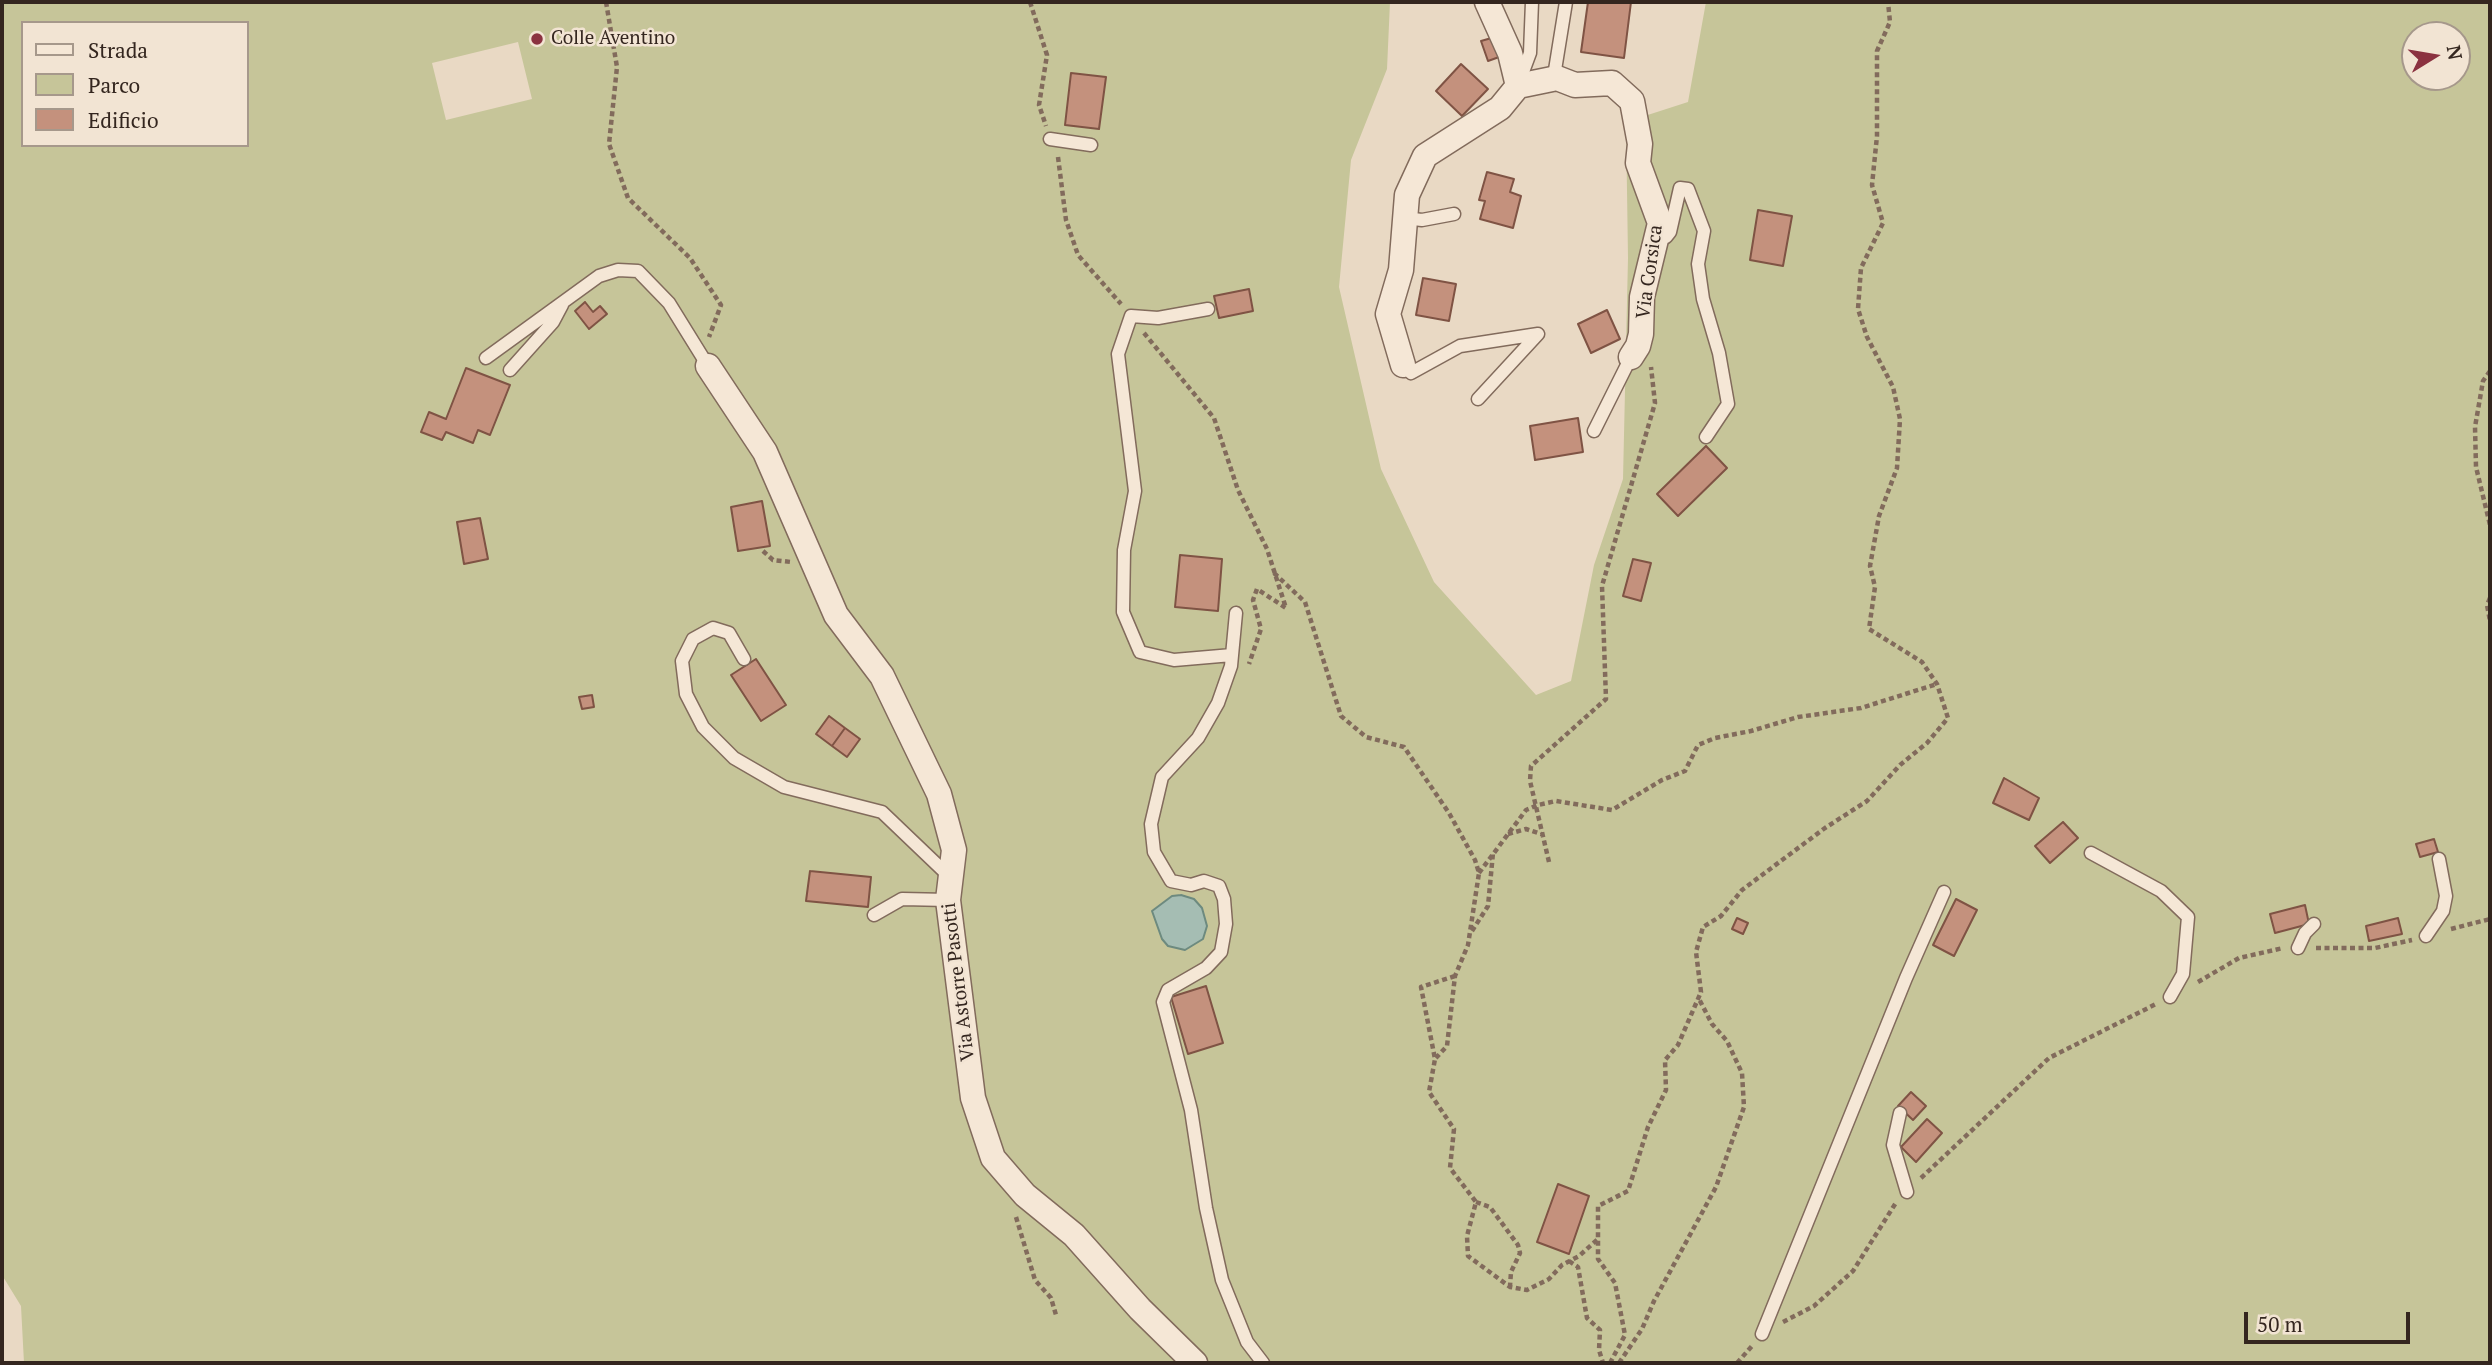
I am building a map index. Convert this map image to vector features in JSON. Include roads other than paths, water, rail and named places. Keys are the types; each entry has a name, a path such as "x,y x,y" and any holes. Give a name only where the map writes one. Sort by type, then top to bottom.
{"street":[{"path":"1403,365 1388,314 1401,270 1407,195 1425,156 1500,108 1518,86 1510,54 1487,2"},
{"name":"Via Corsica","path":"1518,86 1557,78 1575,85 1612,83 1632,101 1640,144 1638,163 1660,223 1642,297 1639,346 1642,356"},
{"name":"Via Astorre Pasotti","path":"708,366 765,452 836,615 881,676 939,794 954,850 949,888 973,1098 993,1158 1025,1195 1074,1235 1140,1309 1195,1363"}],"lane":[{"path":"1518,86 1530,53 1532,2"},
{"path":"1555,70 1566,2"},
{"path":"1050,139 1091,145"},
{"path":"1654,250 1670,232 1680,188 1688,189 1704,231 1698,264 1703,299 1719,353 1728,404 1706,437"},
{"path":"1404,218 1422,220 1454,215"},
{"path":"486,358 545,312 562,305 599,276 618,270 638,271 669,303 708,366"},
{"path":"510,370 553,322 562,305"},
{"path":"1208,309 1158,318 1131,316 1118,354 1135,491 1124,550 1123,612 1140,652 1174,660 1232,655"},
{"path":"1403,365 1410,373 1460,346 1538,334 1478,399"},
{"path":"1594,430 1642,356"},
{"path":"1236,613 1232,655 1219,703 1203,731 1162,777 1151,824 1154,852 1171,881 1191,885 1204,881 1219,886 1224,899 1226,923 1221,952 1206,968 1168,990 1163,1002 1191,1110 1206,1208 1222,1280 1247,1342 1263,1363"},
{"path":"744,660 729,633 713,628 692,639 682,661 686,694 703,727 734,758 784,787 882,812 949,888 902,899 874,915"},
{"path":"2091,853 2161,891 2188,917 2183,974 2170,997"},
{"path":"2426,936 2444,911 2446,896 2439,859"},
{"path":"1762,1334 1906,978 1944,892"},
{"path":"2298,948 2305,933 2314,924"},
{"path":"1900,1113 1893,1145 1907,1192"}],"place":[{"name":"Colle Aventino","path":"537,39"}]}
